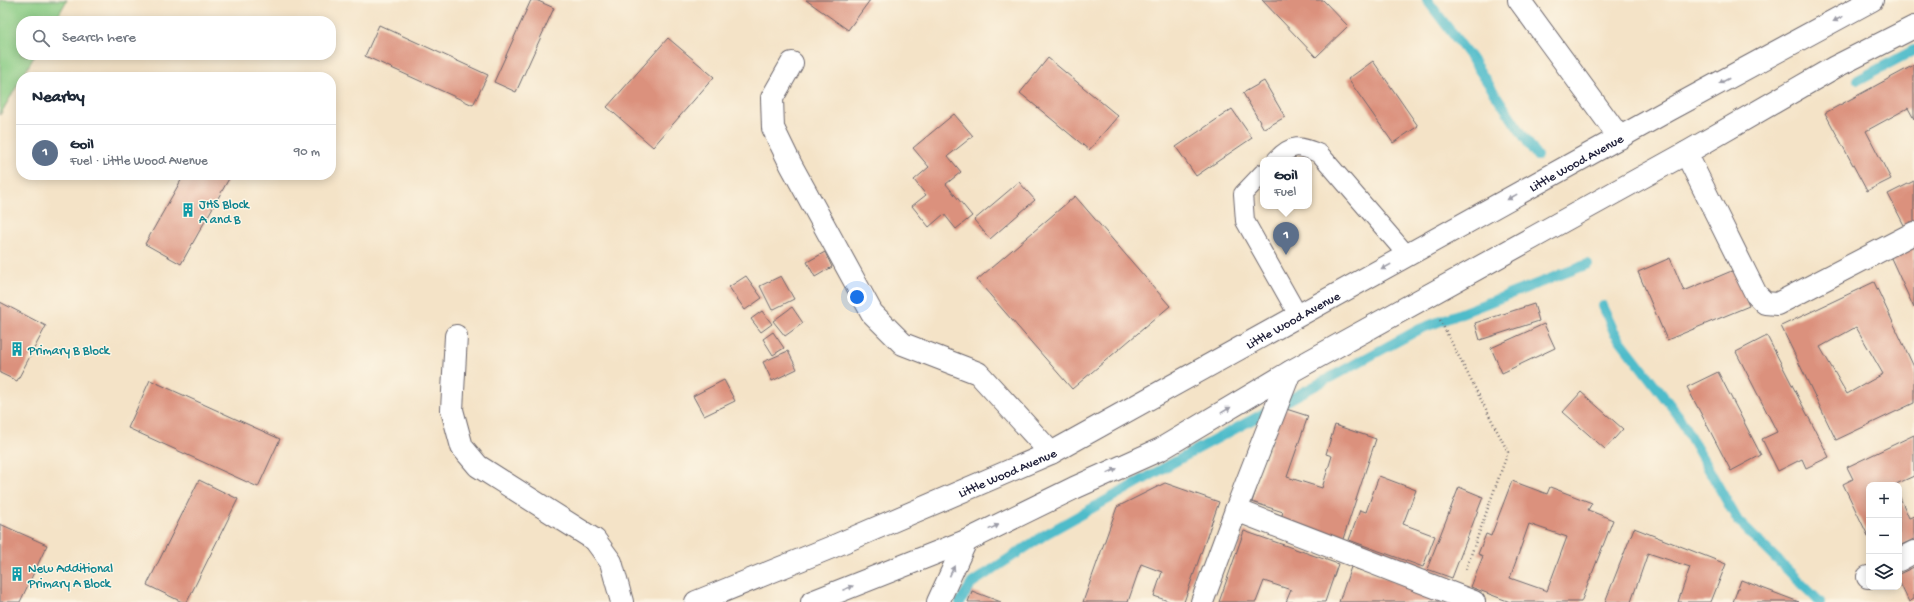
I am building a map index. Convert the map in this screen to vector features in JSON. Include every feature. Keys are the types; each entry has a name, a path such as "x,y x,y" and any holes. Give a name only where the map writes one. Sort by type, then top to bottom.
{"main road":[{"path":"1519,0 1620,138"},
{"name":"Little Wood Avenue","path":"696,602 832,547 1052,453 1298,315 1872,0"},
{"path":"812,602 966,541 1074,488 1161,448 1290,372 1686,152 1835,67 1914,28"},
{"path":"792,63 772,98 774,128 791,165 872,313 903,344 978,374 1052,453"},
{"path":"1686,152 1756,294 1765,303 1777,304 1914,233"},
{"path":"456,336 452,410 462,448 478,466 595,540 611,562 622,602"},
{"path":"1202,602 1290,372"},
{"path":"1236,510 1465,599"},
{"path":"938,602 966,541"},
{"path":"1902,558 1914,552"}],"lane":[{"path":"1279,157 1284,152 1302,146 1320,154 1407,255"},
{"path":"1260,176 1243,194 1245,221 1298,315"}],"path":[{"path":"1427,296 1508,452 1465,599"}],"green space":[{"path":"0,0 67,0 58,16 16,16 16,60 32,60 25,72 16,72 16,88 0,115"}],"building":[{"path":"531,0 536,0 554,8 516,92 494,82"},
{"path":"806,0 870,0 848,30"},
{"path":"1262,0 1323,0 1348,26 1316,57"},
{"path":"379,25 488,75 473,105 365,56"},
{"path":"668,38 714,77 653,147 607,107"},
{"path":"1048,58 1118,116 1089,150 1020,93"},
{"path":"1373,61 1418,126 1393,143 1348,79"},
{"path":"1914,65 1914,119 1908,108 1866,131 1891,179 1867,191 1825,113"},
{"path":"1264,81 1285,117 1264,129 1243,93"},
{"path":"1232,109 1252,138 1196,176 1176,147"},
{"path":"954,114 973,136 948,156 961,172 946,184 972,216 956,229 944,214 929,227 912,206 926,195 914,180 929,167 913,148"},
{"name":"JHS Block A and B","path":"181,180 228,180 181,264 145,244"},
{"path":"1914,181 1914,222 1905,227 1888,194"},
{"path":"1019,182 1035,200 990,239 974,220"},
{"path":"1075,196 1170,306 1072,389 977,280"},
{"path":"1914,245 1914,308 1890,256"},
{"path":"825,252 832,267 815,277 807,262"},
{"path":"1670,258 1684,291 1734,270 1749,306 1667,340 1638,272"},
{"path":"746,276 762,298 745,310 729,287"},
{"path":"781,276 794,299 772,310 760,286"},
{"path":"1874,282 1914,367 1914,403 1836,440 1781,326","holes":["1856,327 1883,374 1847,394 1820,347"]},
{"name":"Primary B Block","path":"0,302 46,326 17,381 0,373"},
{"path":"1534,304 1539,321 1480,340 1475,323"},
{"path":"792,307 803,323 785,336 773,321"},
{"path":"762,311 772,324 761,332 751,319"},
{"path":"1544,324 1555,348 1502,373 1491,348"},
{"path":"773,332 784,348 773,355 763,339"},
{"path":"1767,336 1829,457 1806,468 1802,459 1778,471 1762,439 1777,432 1736,352"},
{"path":"788,351 797,369 772,381 763,362"},
{"path":"1718,372 1761,455 1731,471 1687,387"},
{"path":"150,380 280,439 258,487 128,428"},
{"path":"724,380 735,401 704,416 693,396"},
{"path":"1581,392 1623,429 1605,449 1563,412"},
{"path":"1283,408 1308,416 1287,477 1322,488 1332,456 1326,454 1335,425 1376,439 1342,542 1280,521 1283,512 1252,502"},
{"path":"1914,435 1914,476 1901,482 1866,482 1866,532 1843,484 1853,479 1847,467"},
{"path":"1379,476 1416,490 1403,524 1435,536 1423,567 1349,540 1360,510 1366,512"},
{"path":"199,480 238,499 187,602 182,602 147,585"},
{"path":"1512,481 1547,494 1550,487 1592,503 1588,510 1613,520 1581,602 1510,602 1471,587 1483,556 1478,554 1486,534 1491,536","holes":["1529,524 1567,537 1547,591 1510,578"]},
{"path":"1165,483 1219,502 1184,602 1171,602 1154,596 1162,572 1141,564 1128,602 1083,602 1117,507"},
{"path":"1459,487 1483,497 1452,578 1427,569"},
{"path":"1902,502 1909,518 1914,516 1914,539 1902,545"},
{"name":"New Additional Primary A Block","path":"0,524 47,545 20,602 0,602"},
{"path":"1634,528 1726,564 1711,602 1678,602 1690,567 1648,553 1631,602 1605,602"},
{"path":"1244,531 1338,564 1325,602 1286,602 1291,590 1264,581 1256,602 1219,602"},
{"path":"1351,567 1443,597 1442,602 1339,602"},
{"path":"1914,567 1914,599 1909,602 1902,587 1902,573"},
{"path":"1741,580 1799,602 1733,602"},
{"path":"972,591 1001,602 968,602"}],"waterway":[{"path":"1427,0 1471,58 1537,156"},
{"path":"1858,80 1914,50"},
{"path":"960,602 972,583 1046,534 1196,450 1420,329 1588,264"},
{"path":"1603,306 1614,332 1678,415 1738,521 1820,602"}],"place":[{"name":"JHS Block A and B","path":"188,210"},
{"name":"Goil","path":"1286,255"},
{"name":"Primary B Block","path":"17,349"},
{"name":"New Additional Primary A Block","path":"17,574"}]}
